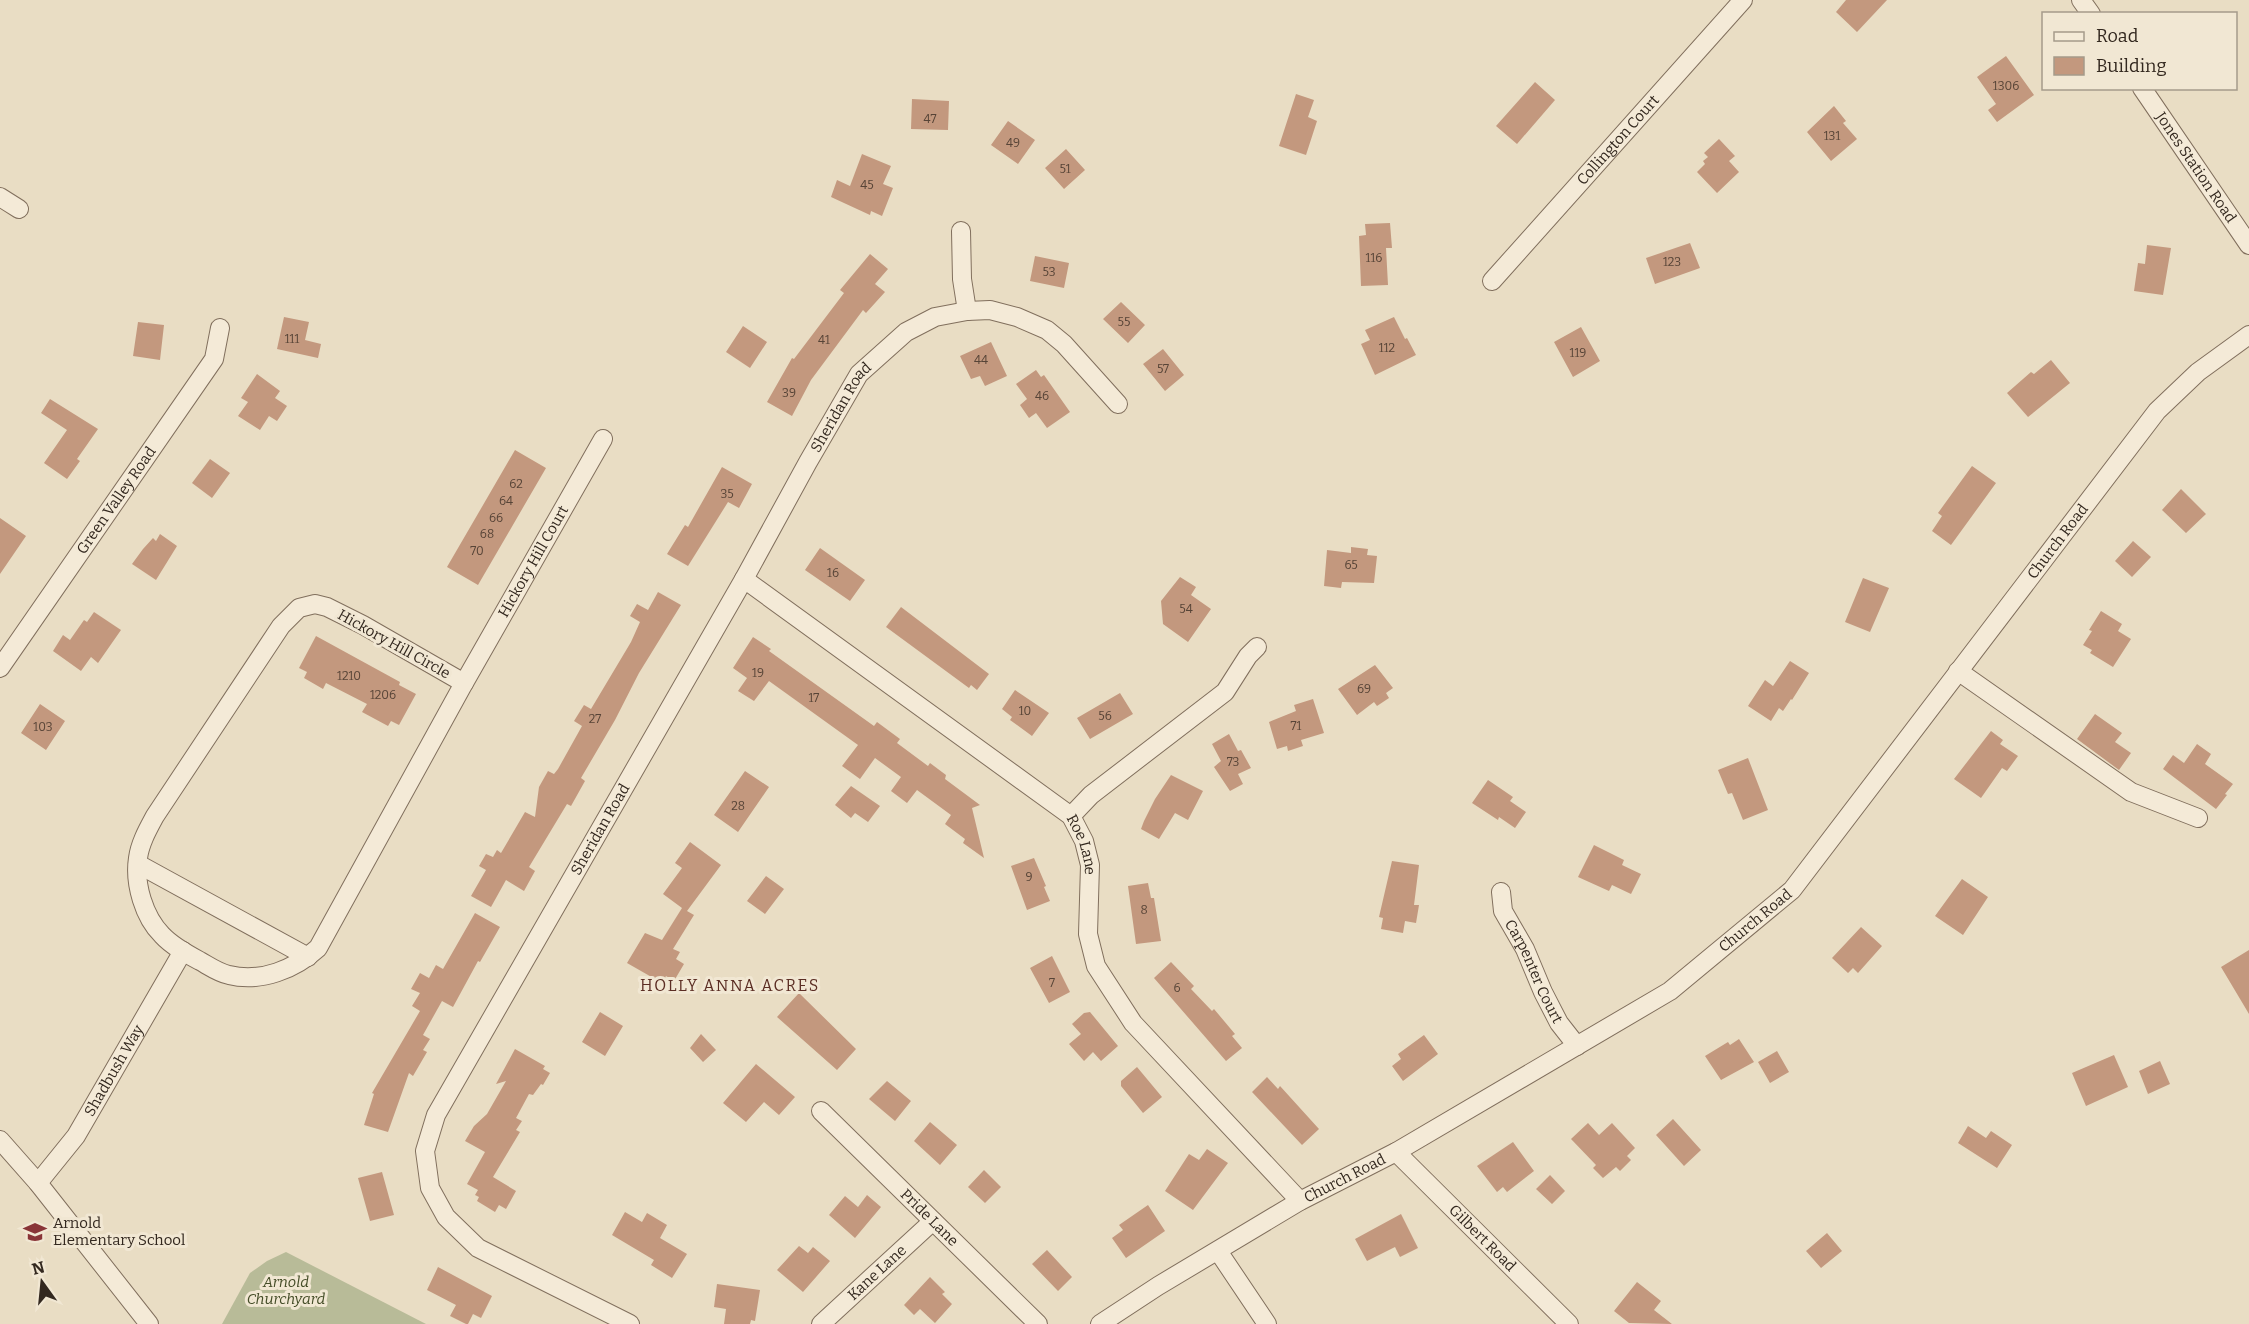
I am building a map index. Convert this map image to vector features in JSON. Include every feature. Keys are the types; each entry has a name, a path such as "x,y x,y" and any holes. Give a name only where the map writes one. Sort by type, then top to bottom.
{"street":[{"name":"Collington Court","path":"1492,281 1743,0"},
{"name":"Jones Station Road","path":"2143,90 2249,245"},
{"path":"0,197 19,209"},
{"path":"961,231 962,279 967,310"},
{"name":"Sheridan Road","path":"630,1324 478,1248 446,1217 430,1188 425,1150 436,1115 859,374 906,332 935,317 967,310 990,310 1017,317 1047,330 1064,344 1118,404"},
{"name":"Green Valley Road","path":"0,668 214,359 220,328"},
{"name":"Church Road","path":"1100,1324 1158,1286 1300,1201 1396,1152 1670,991 1792,890 2157,411 2198,372 2249,335"},
{"name":"Hickory Hill Court","path":"464,683 603,439"},
{"name":"Roe Lane","path":"744,579 1071,816 1084,841 1090,865 1088,934 1096,966 1133,1023 1300,1201"},
{"name":"Hickory Hill Circle","path":"315,604 338,612 464,683 329,929 318,948 308,957 278,973 229,975 183,951 163,937 153,924 143,903 138,884 138,864 142,844 155,816 281,626 299,608 315,604"},
{"path":"1071,816 1091,795 1225,692 1248,656 1257,647"},
{"path":"1958,671 2131,792 2198,818"},
{"path":"138,864 308,957"},
{"name":"Carpenter Court","path":"1501,892 1503,911 1525,949 1543,992 1559,1023 1578,1046"},
{"name":"Shadbush Way","path":"38,1183 76,1136 183,951"},
{"name":"Pride Lane","path":"821,1111 1038,1324"},
{"path":"0,1140 38,1183 149,1324"},
{"name":"Gilbert Road","path":"1396,1152 1569,1324"},
{"name":"Kane Lane","path":"821,1324 933,1221"},
{"path":"1218,1251 1267,1324"}],"green space":[{"name":"Arnold Churchyard","path":"286,1252 426,1324 222,1324 250,1273"}],"building":[{"path":"1846,0 1887,0 1857,32 1836,12"},
{"path":"2006,56 2034,95 1997,122 1988,110 1996,104 1977,77"},
{"path":"1535,82 1555,100 1517,144 1496,126"},
{"path":"1296,94 1314,100 1308,117 1317,121 1306,155 1279,146"},
{"path":"912,99 949,101 948,130 911,129"},
{"path":"1834,106 1846,121 1843,123 1857,139 1831,161 1807,132"},
{"path":"1008,121 1035,140 1018,164 991,145"},
{"path":"1719,139 1735,156 1729,161 1739,172 1717,193 1697,172 1708,157 1704,153"},
{"path":"1066,149 1085,170 1064,189 1045,168"},
{"path":"862,154 891,166 883,184 893,188 882,216 871,211 870,215 831,197 837,180 850,186"},
{"path":"1390,223 1392,248 1386,248 1388,285 1361,286 1359,236 1366,235 1365,224"},
{"path":"1690,243 1700,268 1655,284 1646,258"},
{"path":"2147,245 2171,248 2163,295 2134,291 2138,263 2145,264"},
{"path":"870,254 888,269 875,284 885,292 866,313 863,310 811,380 792,416 767,402 792,358 794,359 844,293 840,290"},
{"path":"1035,256 1069,263 1064,288 1030,281"},
{"path":"1121,302 1145,325 1128,343 1103,319"},
{"path":"284,317 309,322 305,340 321,344 318,358 277,349"},
{"path":"1394,317 1416,355 1375,375 1361,344 1370,340 1365,330"},
{"path":"138,322 164,325 160,360 133,356"},
{"path":"743,326 767,342 750,368 726,352"},
{"path":"1581,327 1600,361 1573,377 1554,342"},
{"path":"991,342 1007,376 985,386 980,376 971,379 960,356"},
{"path":"1163,349 1184,375 1165,391 1143,364"},
{"path":"2051,360 2070,383 2028,417 2007,393 2031,372 2034,374"},
{"path":"1036,370 1041,377 1044,375 1070,412 1047,428 1036,413 1029,418 1020,405 1027,399 1016,384"},
{"path":"257,374 280,391 275,398 287,406 277,421 269,416 260,430 238,416 248,402 241,398"},
{"path":"50,399 98,429 77,459 80,461 67,479 44,463 67,430 41,413"},
{"path":"515,450 546,468 478,585 447,567"},
{"path":"210,459 230,473 212,498 192,483"},
{"path":"1972,466 1996,483 1951,545 1932,531 1942,516 1938,513"},
{"path":"722,467 752,484 739,508 728,502 688,566 667,554 685,525 688,527"},
{"path":"2181,489 2206,514 2186,533 2162,510"},
{"path":"0,518 26,536 0,574"},
{"path":"160,534 177,546 156,580 132,564 153,538 156,541"},
{"path":"2133,541 2151,557 2132,577 2115,561"},
{"path":"1351,547 1368,549 1367,555 1377,556 1374,583 1342,582 1341,588 1324,586 1327,550 1351,553"},
{"path":"820,548 865,580 850,601 805,570"},
{"path":"1180,577 1196,587 1191,595 1211,609 1188,642 1163,624 1161,601"},
{"path":"1863,578 1889,588 1870,632 1845,622"},
{"path":"658,592 681,605 639,673 581,778 585,781 571,806 567,804 529,867 535,871 524,891 506,880 491,907 471,896 486,870 479,866 486,854 493,857 497,850 501,853 525,812 535,817 539,787 548,771 554,774 558,769 582,726 574,721 584,705 591,709 631,642 640,622 630,616 637,604 648,610"},
{"path":"901,607 989,674 977,690 971,685 969,688 886,627"},
{"path":"2101,611 2122,624 2118,631 2131,639 2113,667 2090,653 2092,650 2083,645"},
{"path":"94,612 121,630 98,663 91,657 81,671 53,651 63,635 70,640 84,620 87,622"},
{"path":"316,636 400,682 399,685 416,694 399,725 391,721 388,726 362,712 367,704 326,683 323,689 304,678 307,672 299,668"},
{"path":"753,637 874,726 877,722 900,739 897,743 928,766 930,763 946,775 945,779 980,805 972,808 984,858 963,843 965,839 945,824 951,815 917,790 907,803 891,791 901,777 875,758 860,779 842,766 858,745 769,681 754,701 738,691 747,678 733,668"},
{"path":"1790,661 1809,673 1792,700 1783,711 1779,708 1771,721 1748,706 1765,680 1773,686"},
{"path":"1375,665 1393,688 1386,693 1389,698 1377,706 1374,702 1357,715 1338,689"},
{"path":"1015,690 1049,713 1032,736 1010,720 1012,717 1002,709"},
{"path":"1120,693 1133,714 1090,739 1077,718"},
{"path":"1313,699 1324,733 1301,740 1303,746 1288,751 1287,746 1277,749 1269,722 1296,711 1294,705"},
{"path":"40,704 65,721 46,750 21,733"},
{"path":"2095,714 2122,733 2115,742 2131,753 2119,770 2077,739"},
{"path":"1991,731 2003,740 2000,744 2018,756 2007,771 2002,768 1981,798 1954,779"},
{"path":"1229,734 1251,768 1238,774 1243,784 1230,791 1214,767 1221,761 1212,744"},
{"path":"2197,744 2211,754 2205,764 2233,784 2216,809 2163,769 2173,755 2184,763"},
{"path":"1748,758 1768,810 1743,820 1732,793 1728,794 1718,770"},
{"path":"745,771 769,787 738,832 714,815"},
{"path":"1171,775 1203,791 1188,820 1175,813 1159,839 1141,829 1155,799"},
{"path":"1488,780 1513,797 1510,801 1526,812 1515,828 1472,803"},
{"path":"851,786 880,806 868,822 855,813 851,818 835,805"},
{"path":"690,842 721,865 687,911 694,915 673,949 680,952 676,959 684,964 674,981 666,976 662,983 627,963 645,933 662,940 682,908 663,894 682,868 675,863"},
{"path":"1594,845 1624,860 1622,865 1641,874 1631,894 1612,885 1609,891 1578,877"},
{"path":"1034,858 1050,901 1027,910 1011,866"},
{"path":"1392,861 1419,865 1414,905 1419,905 1416,923 1405,921 1403,933 1381,929 1383,918 1379,917"},
{"path":"766,876 784,889 765,914 747,901"},
{"path":"1962,879 1988,897 1963,935 1935,916"},
{"path":"1148,883 1151,898 1154,898 1161,941 1136,944 1128,886"},
{"path":"475,913 500,927 453,1007 442,1001 423,1035 430,1039 423,1050 427,1052 413,1076 409,1073 388,1132 364,1125 374,1094 372,1093 420,1011 412,1006 420,993 411,989 420,973 429,978 436,965 443,969"},
{"path":"1861,927 1882,946 1858,973 1853,968 1848,973 1832,958"},
{"path":"2249,950 2249,1014 2221,967"},
{"path":"1052,956 1070,992 1049,1003 1030,968"},
{"path":"1171,962 1194,986 1191,989 1212,1011 1214,1009 1235,1034 1232,1036 1242,1048 1226,1061 1154,978"},
{"path":"799,993 856,1049 837,1070 777,1017"},
{"path":"600,1012 623,1026 605,1056 582,1042"},
{"path":"1090,1012 1118,1046 1101,1061 1093,1052 1084,1061 1069,1044 1081,1034 1072,1024 1084,1013"},
{"path":"701,1034 716,1050 703,1062 690,1048"},
{"path":"1424,1035 1438,1054 1403,1081 1392,1066 1401,1059 1398,1054"},
{"path":"1739,1039 1754,1062 1721,1080 1705,1056 1728,1042 1730,1045"},
{"path":"515,1049 545,1066 543,1069 550,1073 533,1095 529,1094 516,1118 522,1121 516,1130 520,1132 493,1177 516,1191 506,1209 499,1205 495,1212 477,1201 479,1197 475,1195 478,1190 467,1184 485,1152 465,1141 474,1126 487,1114 506,1081 496,1084"},
{"path":"1777,1051 1789,1072 1770,1083 1758,1062"},
{"path":"2114,1055 2128,1087 2086,1106 2072,1073"},
{"path":"2160,1061 2170,1084 2148,1094 2139,1071"},
{"path":"756,1064 795,1097 779,1115 764,1102 746,1122 723,1103"},
{"path":"1137,1067 1162,1097 1143,1113 1121,1086 1121,1081"},
{"path":"1267,1077 1278,1089 1280,1086 1319,1129 1302,1145 1252,1092"},
{"path":"887,1081 911,1101 895,1121 869,1099"},
{"path":"1673,1119 1701,1150 1684,1166 1656,1135"},
{"path":"930,1122 957,1145 940,1165 914,1141"},
{"path":"1588,1123 1599,1135 1612,1123 1635,1148 1627,1156 1631,1160 1620,1171 1616,1167 1603,1178 1593,1168 1596,1165 1571,1139"},
{"path":"1968,1126 1986,1138 1991,1131 2012,1145 1997,1168 1958,1143"},
{"path":"1513,1142 1534,1171 1507,1192 1503,1187 1497,1192 1477,1166"},
{"path":"1207,1149 1228,1163 1193,1210 1165,1191 1189,1154 1199,1160"},
{"path":"984,1170 1001,1187 985,1203 968,1187"},
{"path":"382,1172 394,1215 370,1221 358,1178"},
{"path":"1550,1175 1565,1191 1552,1204 1536,1189"},
{"path":"867,1195 881,1207 855,1238 829,1215 845,1196 858,1207"},
{"path":"1148,1205 1165,1231 1126,1258 1112,1238 1123,1230 1119,1225"},
{"path":"625,1212 642,1222 647,1213 667,1225 660,1238 687,1254 672,1278 651,1265 654,1260 612,1235"},
{"path":"1401,1214 1418,1248 1400,1257 1395,1247 1367,1261 1355,1239"},
{"path":"1827,1233 1842,1251 1821,1268 1806,1251"},
{"path":"799,1246 808,1253 813,1247 830,1261 803,1292 777,1270"},
{"path":"1047,1250 1072,1277 1058,1291 1032,1264"},
{"path":"438,1267 492,1296 481,1318 473,1314 466,1324 450,1316 456,1305 427,1290"},
{"path":"930,1277 945,1292 942,1294 952,1304 935,1323 920,1309 914,1315 904,1305"},
{"path":"1637,1282 1661,1301 1654,1310 1672,1324 1629,1323 1614,1311"},
{"path":"717,1284 760,1290 755,1321 751,1320 750,1324 724,1324 726,1309 714,1307"}],"place":[{"name":"Arnold Elementary School","path":"35,1232"}],"district":[{"name":"HOLLY ANNA ACRES","path":"730,985"}]}
